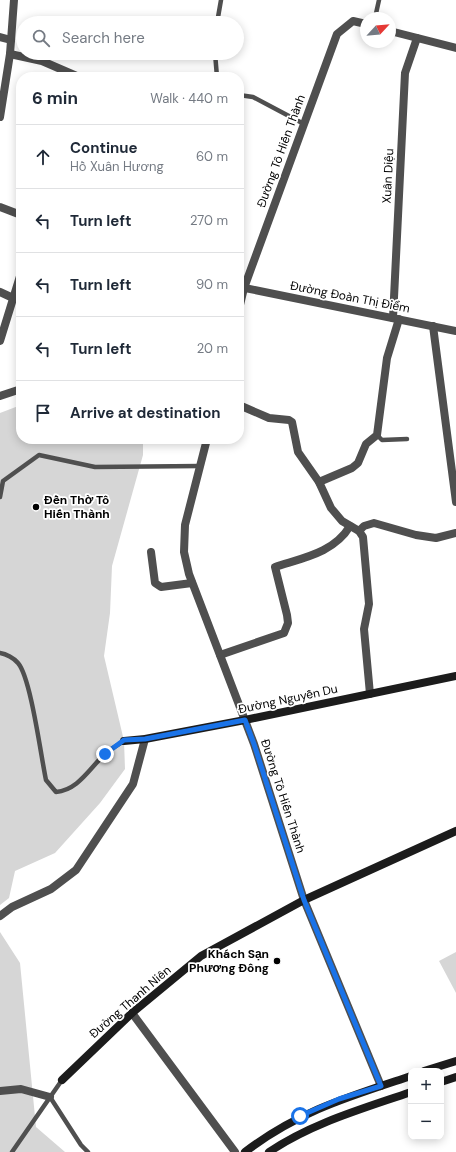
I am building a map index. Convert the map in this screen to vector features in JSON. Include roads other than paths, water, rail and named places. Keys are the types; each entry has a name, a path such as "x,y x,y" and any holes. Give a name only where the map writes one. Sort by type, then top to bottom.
{"street":[{"path":"0,117 10,54 14,0"},
{"name":"Đường Tô Hiến Thành","path":"244,283 337,34 353,21 360,23"},
{"path":"396,33 456,48"},
{"path":"0,38 11,40"},
{"name":"Xuân Diệu","path":"377,435 387,358 396,319 405,73 417,38"},
{"path":"10,54 16,55"},
{"path":"37,60 67,72"},
{"path":"0,207 16,213"},
{"name":"Đường Đoàn Thị Điểm","path":"244,288 456,331"},
{"path":"0,341 16,289"},
{"path":"0,292 13,298"},
{"path":"433,326 456,502"},
{"path":"0,396 16,391"},
{"path":"244,407 269,418 289,420 292,422 298,452 319,482 336,515 359,531 363,537 369,604 364,629 370,694"},
{"path":"319,482 352,468 358,463 366,444 377,435"},
{"name":"Đường Tô Hiến Thành","path":"205,444 185,526 184,552 192,583 254,744 304,900 381,1086"},
{"path":"359,531 364,526 374,523 416,535 436,538 456,533"},
{"path":"220,655 284,633 288,623 287,615 275,567 323,551 341,538 350,526"},
{"path":"151,552 155,583 157,586 161,587 192,583"},
{"name":"Đường Nguyễn Du","path":"124,740 145,739 245,720 456,676"},
{"path":"0,916 12,907 51,889 76,870 133,784 145,739"},
{"name":"Đường Thanh Niên","path":"62,1080 132,1013 202,956 304,900 456,831"},
{"path":"132,1013 235,1152"},
{"path":"434,1068 456,1061"},
{"path":"245,1152 262,1138 300,1116 339,1099 408,1077"},
{"path":"444,1081 456,1077"},
{"path":"381,1086 387,1100"},
{"path":"0,1091 21,1089 50,1097"},
{"path":"269,1152 306,1130 344,1114 408,1093"}],"lane":[{"path":"218,16 221,0"},
{"path":"376,12 379,0"},
{"path":"216,60 217,72"},
{"path":"244,96 253,98 304,124"},
{"path":"377,435 382,440 408,439"},
{"path":"0,497 3,481 39,455 95,467 200,466"},
{"path":"0,653 6,654 18,663 26,679 46,780 56,792 67,791 82,779 105,754 124,740"},
{"path":"12,1151 62,1080"},
{"path":"50,1097 81,1145 88,1152"}],"place":[{"name":"Đền Thờ Tô Hiến Thành","path":"36,507"},
{"name":"Khách Sạn Phương Đông","path":"277,961"}]}
